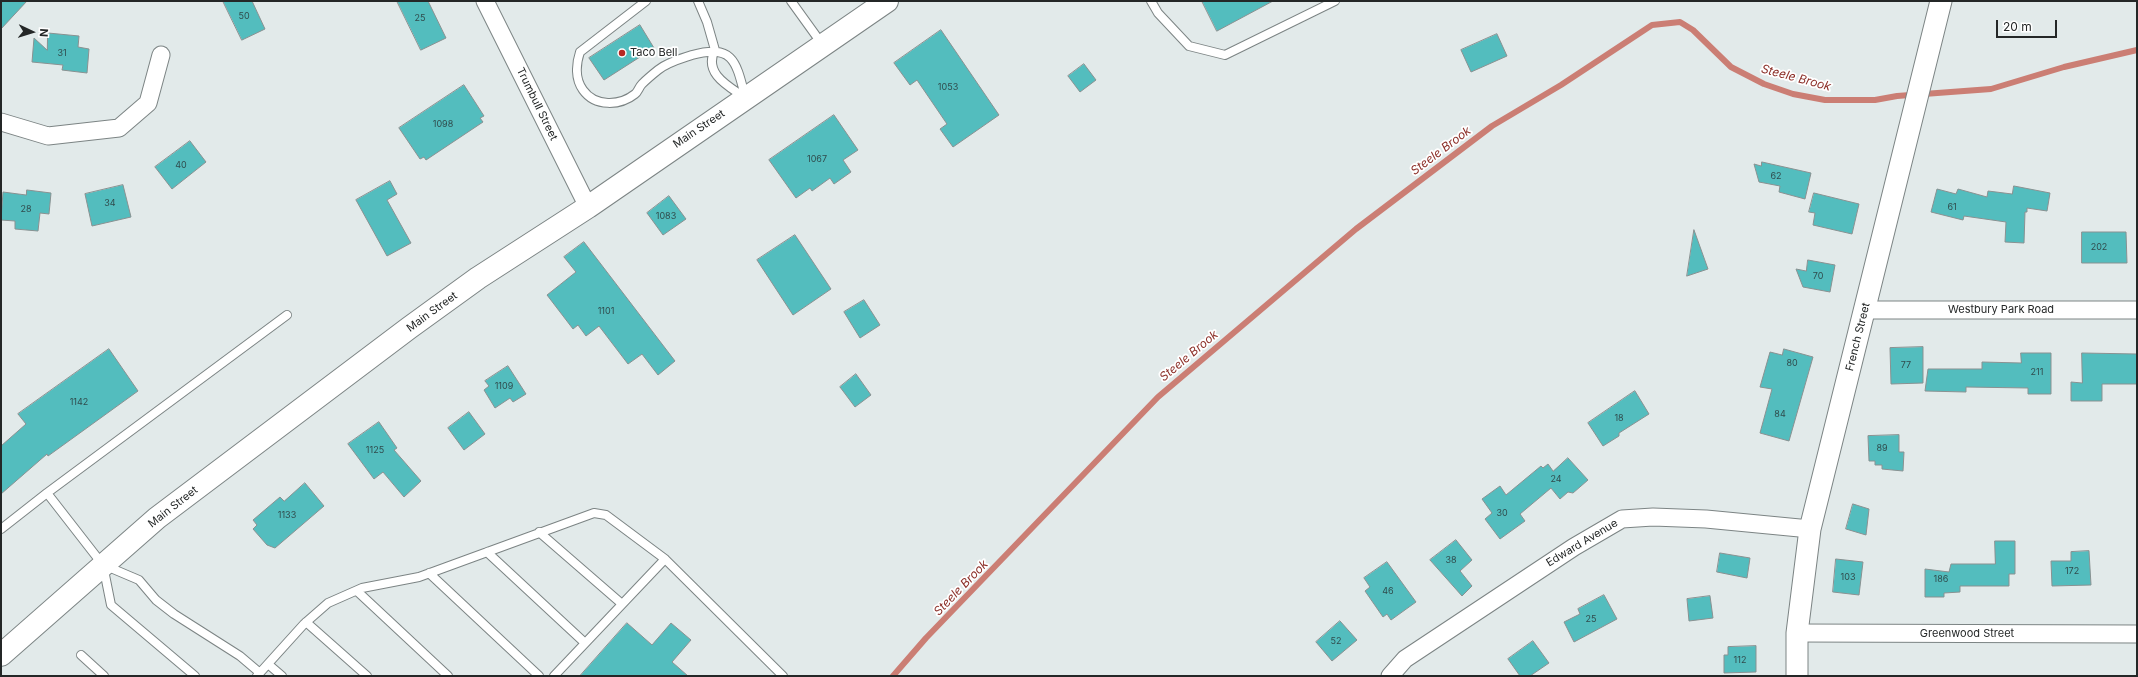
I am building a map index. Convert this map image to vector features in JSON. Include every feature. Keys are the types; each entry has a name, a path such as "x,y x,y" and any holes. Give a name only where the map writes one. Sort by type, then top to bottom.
{"main road":[{"name":"Main Street","path":"1,655 157,518 409,328 478,278 588,207 887,1"}],"street":[{"name":"Trumbull Street","path":"485,1 588,207"},
{"name":"French Street","path":"1797,676 1797,633 1810,529 1941,1"},
{"path":"1,122 48,136 119,128 148,103 162,55"},
{"name":"Westbury Park Road","path":"1865,310 2137,310"},
{"name":"Edward Avenue","path":"1390,676 1404,659 1574,547 1622,520 1653,517 1706,518 1810,529"},
{"name":"Greenwood Street","path":"1797,633 2137,634"}],"lane":[{"path":"646,1 580,52 577,61 577,77 582,89 589,97 606,103 620,101 636,94 641,85 659,69 674,61 715,50 727,55 737,67 746,98"},
{"path":"698,1 707,22 715,50 711,57 711,66 719,80 746,98"},
{"path":"791,1 823,45"},
{"path":"1151,1 1158,13 1189,46 1225,55 1334,1"},
{"path":"1,529 47,493 287,315"},
{"path":"47,493 103,565 111,605 195,676"},
{"path":"103,565 139,580 156,600 174,614 240,656 258,674 306,622 328,603 357,591 429,573 594,513 606,515 665,559 783,676"},
{"path":"539,532 622,604"},
{"path":"487,552 585,643"},
{"path":"554,676 665,559"},
{"path":"429,573 539,676"},
{"path":"357,591 448,676"},
{"path":"306,622 367,676"},
{"path":"81,654 104,676"},
{"path":"268,664 282,676"}],"building":[{"path":"1,1 27,1 1,29"},
{"path":"223,1 252,1 265,29 242,40"},
{"path":"397,1 428,1 446,38 421,50"},
{"path":"1202,1 1273,1 1217,31"},
{"path":"640,25 654,48 604,80 589,58"},
{"path":"941,30 999,115 953,147 940,129 947,124 917,80 910,85 894,63"},
{"path":"48,33 79,36 78,47 89,49 87,73 62,70 63,65 32,62 34,38 47,50"},
{"path":"1497,34 1507,56 1471,72 1461,50"},
{"path":"1084,64 1096,80 1080,92 1068,76"},
{"path":"464,85 484,116 480,118 483,122 426,160 424,157 420,159 399,128"},
{"path":"834,115 858,150 843,160 851,172 834,184 830,178 812,191 810,188 796,198 769,160"},
{"path":"190,141 206,162 172,189 155,167"},
{"path":"1762,162 1811,173 1805,199 1779,192 1780,186 1759,182 1754,164 1761,166"},
{"path":"390,181 397,194 387,200 411,243 387,256 356,200"},
{"path":"123,185 131,217 92,226 85,194"},
{"path":"2014,186 2050,193 2047,211 2027,208 2027,212 2025,212 2024,243 2005,242 2006,222 1964,216 1963,220 1931,212 1937,189 1956,194 1958,189 1987,197 1988,191 2012,194"},
{"path":"27,190 51,193 49,214 40,213 38,231 15,229 15,221 1,220 3,192 26,195"},
{"path":"1814,193 1859,204 1852,234 1813,225 1815,213 1809,212"},
{"path":"669,196 686,219 663,235 647,213"},
{"path":"1694,230 1708,269 1687,276"},
{"path":"2082,232 2126,232 2127,263 2082,263"},
{"path":"795,235 831,289 793,315 757,260"},
{"path":"584,242 675,361 658,375 642,354 628,364 599,326 586,336 578,325 573,329 547,295 576,272 564,257"},
{"path":"1808,260 1835,265 1830,292 1803,287 1796,269 1806,271"},
{"path":"864,300 880,325 860,338 844,312"},
{"path":"1923,347 1923,383 1891,384 1890,348"},
{"path":"109,349 138,391 48,456 47,454 1,494 1,446 26,424 18,414"},
{"path":"1784,349 1813,357 1789,441 1760,433 1772,389 1760,387 1770,352 1782,355"},
{"path":"2021,353 2051,353 2051,394 2028,394 2028,388 1966,387 1966,392 1925,391 1928,369 1982,369 1982,362 2021,363"},
{"path":"2082,353 2137,354 2137,384 2102,384 2102,401 2071,401 2071,382 2082,383"},
{"path":"508,366 526,394 513,402 510,398 495,408 484,390 489,386 485,381"},
{"path":"856,374 871,395 855,407 840,387"},
{"path":"1635,391 1649,414 1619,433 1619,436 1603,446 1588,423"},
{"path":"469,412 485,434 464,450 448,428"},
{"path":"379,422 397,448 394,450 421,481 404,497 383,472 374,479 348,444"},
{"path":"1899,435 1899,452 1904,452 1903,471 1882,469 1882,465 1875,465 1875,461 1869,461 1868,436"},
{"path":"1568,458 1588,480 1573,493 1568,492 1560,499 1551,488 1520,514 1525,521 1500,539 1485,519 1492,513 1482,499 1500,486 1506,495 1541,466 1543,468 1548,464 1553,471"},
{"path":"305,483 324,506 275,548 267,545 253,529 257,525 253,520 280,497 284,501"},
{"path":"1853,504 1869,509 1866,535 1846,529"},
{"path":"1456,540 1472,560 1460,571 1472,586 1462,596 1430,560"},
{"path":"1995,541 2015,541 2015,574 2009,574 2009,586 1960,586 1960,592 1944,593 1944,597 1925,597 1925,569 1949,572 1951,564 1995,564"},
{"path":"2089,551 2091,585 2052,586 2051,561 2071,561 2071,552"},
{"path":"1720,553 1750,558 1747,578 1717,572"},
{"path":"1836,559 1863,562 1859,595 1833,592"},
{"path":"1387,562 1416,602 1391,620 1387,614 1383,617 1365,591 1370,587 1364,578"},
{"path":"1604,595 1617,619 1574,642 1564,622 1580,614 1578,609"},
{"path":"1710,596 1713,618 1689,621 1687,599"},
{"path":"1340,621 1357,640 1332,661 1316,642"},
{"path":"627,623 652,645 671,623 691,640 672,662 688,676 580,676"},
{"path":"1533,641 1549,663 1530,676 1520,676 1508,659"},
{"path":"1756,646 1756,672 1724,673 1724,655 1728,655 1728,647"}],"waterway":[{"name":"Steele Brook","path":"893,676 926,638 1158,397 1356,229 1492,126 1561,85 1652,25 1680,22 1693,30 1731,67 1764,84 1793,94 1825,100 1875,100 1897,96 1991,89 2064,67 2137,50"}],"place":[{"name":"Taco Bell","path":"622,53"}]}
